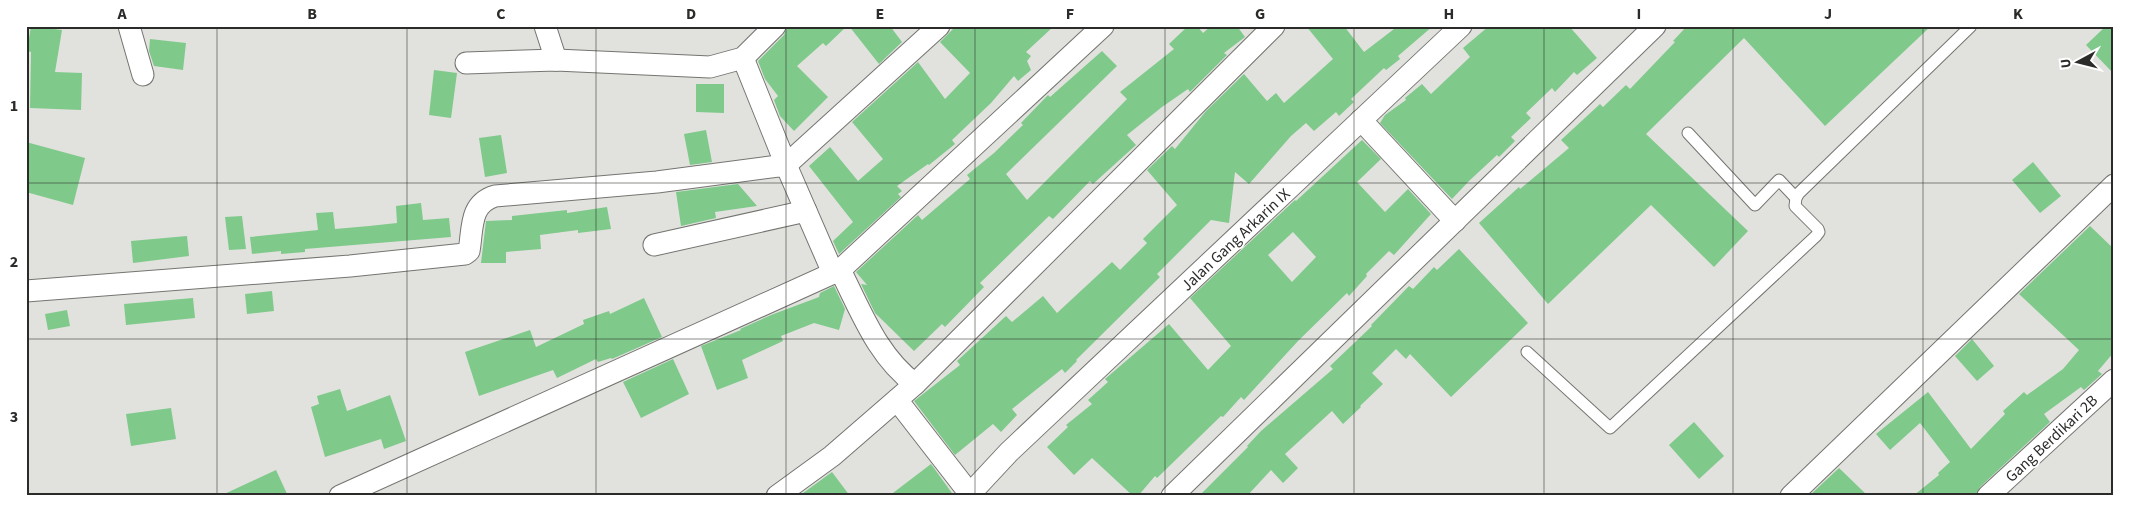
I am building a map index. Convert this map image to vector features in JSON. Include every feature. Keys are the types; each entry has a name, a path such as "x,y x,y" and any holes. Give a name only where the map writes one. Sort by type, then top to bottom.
{"street":[{"path":"129,26 142,75"},
{"path":"544,26 556,60"},
{"path":"466,63 556,60 698,68 715,66 743,58 775,26"},
{"path":"26,291 314,269 465,254 469,251 476,209 484,201 494,196 657,182 786,164 939,26"},
{"path":"340,496 837,271 1103,26"},
{"path":"777,496 832,456 915,384 1274,26"},
{"name":"Jalan Gang Arkarin IX","path":"969,495 1009,452 1461,26"},
{"path":"1172,496 1655,26"},
{"path":"743,58 806,211 837,271 885,357 900,373 915,384"},
{"path":"1361,120 1455,221"},
{"path":"1791,496 2114,185"},
{"path":"654,245 806,211"},
{"name":"Gang Berdikari 2B","path":"1988,496 2114,380"},
{"path":"897,400 969,495"}],"lane":[{"path":"1527,352 1610,428 1816,236 1819,232 1818,229 1795,206 1796,198 1971,26"},
{"path":"1688,133 1754,205 1779,180 1796,198"}],"building":[{"path":"31,26 62,30 55,72 82,73 81,110 30,108 31,52 27,51"},
{"path":"787,26 847,26 826,46 823,43 797,66 828,97 794,131 780,116 774,100 778,96 765,79 758,61 784,35"},
{"path":"849,26 890,26 902,42 879,64"},
{"path":"956,26 1054,26 1026,52 1031,56 1027,61 1031,70 1018,81 1014,76 991,103 952,140 955,144 929,165 897,186 902,191 898,194 901,197 839,254 833,241 853,222 809,166 830,147 858,181 883,159 852,122 918,62 945,99 970,73 940,42"},
{"path":"1188,26 1197,26 1203,33 1211,26 1237,26 1245,37 1224,53 1227,55 1190,92 1188,89 1127,135 1136,145 1093,184 1090,181 1053,219 1049,216 980,283 984,287 945,327 942,324 914,351 875,313 861,284 867,285 856,272 918,215 922,220 970,179 967,175 994,153 1023,125 1021,123 1048,95 1050,97 1102,51 1117,66 1006,174 1027,200 1127,99 1120,92 1174,49 1169,44"},
{"path":"1306,26 1344,26 1364,52 1398,26 1433,26 1398,56 1400,59 1386,70 1384,68 1351,99 1354,102 1339,116 1336,112 1314,131 1306,123 1291,136 1249,184 1235,172 1229,223 1211,220 1157,274 1160,277 1065,373 1062,369 1012,409 1017,415 1001,432 993,424 955,455 914,401 960,365 957,361 1006,316 1012,322 1043,296 1057,313 1112,262 1120,270 1147,243 1143,239 1177,205 1147,170 1172,146 1175,149 1206,111 1244,74 1267,101 1276,93 1284,103 1333,59"},
{"path":"1489,26 1569,26 1597,58 1577,75 1574,72 1555,92 1552,88 1526,113 1531,118 1511,137 1515,141 1499,157 1497,155 1452,199 1380,123 1385,115 1406,100 1405,98 1422,84 1431,94 1470,57 1463,48"},
{"path":"1687,26 1931,26 1825,126 1744,38 1646,134 1748,231 1714,267 1651,205 1548,304 1479,223 1519,187 1520,189 1569,148 1561,140 1600,104 1603,107 1626,85 1630,89 1675,42 1673,41"},
{"path":"2106,26 2114,26 2114,74 2086,45"},
{"path":"150,39 186,43 183,70 154,66 149,51"},
{"path":"434,70 457,73 451,118 429,115"},
{"path":"696,84 724,84 724,113 696,112"},
{"path":"706,130 712,162 690,165 684,134"},
{"path":"501,135 507,173 485,177 479,138"},
{"path":"1362,140 1381,159 1357,182 1385,212 1408,189 1431,214 1394,255 1389,251 1366,274 1367,276 1349,296 1347,293 1298,341 1244,400 1241,397 1223,417 1221,416 1157,478 1155,476 1138,496 1133,496 1092,458 1074,475 1047,447 1068,427 1066,425 1092,404 1088,400 1108,382 1105,379 1169,324 1208,370 1231,346 1190,298","holes":["1293,232 1316,257 1292,282 1268,255"]},
{"path":"26,142 85,158 73,205 26,192"},
{"path":"2033,162 2061,196 2040,213 2012,180"},
{"path":"738,184 757,206 715,212 716,218 681,226 676,192"},
{"path":"421,203 423,220 449,218 451,237 305,249 305,252 281,254 281,251 252,254 250,237 318,230 316,213 333,212 335,229 369,226 397,223 396,206"},
{"path":"607,207 611,229 578,233 578,230 540,235 541,249 506,252 506,263 481,263 486,221 512,220 512,216 567,210 567,213"},
{"path":"242,216 246,249 229,250 225,217"},
{"path":"2090,226 2114,249 2114,352 2098,371 2102,374 2084,390 2081,387 2044,414 2050,422 1980,487 1976,496 1913,496 1939,475 1938,473 1950,462 1920,423 1890,450 1876,434 1928,392 1971,449 2005,414 2003,411 2024,392 2027,395 2063,369 2079,350 2019,294"},
{"path":"187,236 189,256 133,263 131,241"},
{"path":"1459,249 1528,323 1451,397 1410,354 1406,359 1396,349 1372,373 1383,384 1361,407 1343,424 1332,411 1285,454 1298,468 1283,483 1271,470 1247,496 1199,496 1248,447 1261,431 1333,369 1330,366 1372,326 1409,286 1413,289 1434,267 1437,270"},
{"path":"834,286 845,309 839,330 814,323 781,336 783,341 742,360 748,378 717,390 701,346 741,330 771,315 819,297 820,293"},
{"path":"272,291 274,311 247,314 245,294"},
{"path":"193,298 195,318 126,325 124,304"},
{"path":"644,298 662,337 612,359 598,362 596,359 557,378 553,370 479,396 465,352 530,330 536,347 584,324 583,320 609,311 610,314"},
{"path":"67,310 70,326 48,330 45,314"},
{"path":"1972,339 1994,366 1977,381 1955,356"},
{"path":"673,359 689,394 641,418 623,382"},
{"path":"340,389 347,411 390,395 406,441 384,449 381,439 325,457 311,407 319,404 317,396"},
{"path":"171,408 176,439 131,446 126,414"},
{"path":"1694,422 1724,456 1699,479 1669,445"},
{"path":"931,464 954,496 889,496"},
{"path":"1839,468 1868,496 1809,496"},
{"path":"276,470 288,496 220,496"},
{"path":"832,472 850,496 799,496"}]}
